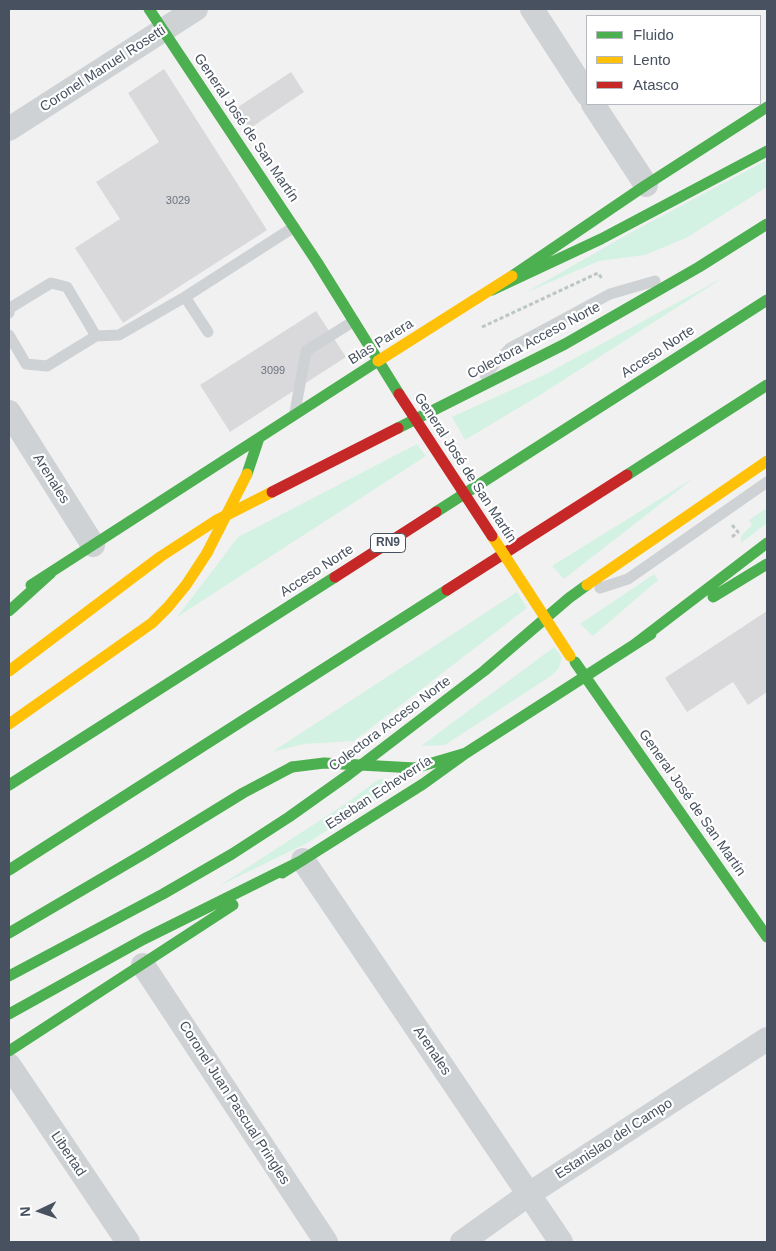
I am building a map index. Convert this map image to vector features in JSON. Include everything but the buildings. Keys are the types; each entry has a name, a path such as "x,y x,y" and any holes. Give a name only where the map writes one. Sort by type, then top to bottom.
{"main road":[{"name":"General José de San Martín","path":"149,9 294,227 399,394 570,656 586,675 604,705 767,937"},
{"name":"Blas Parera","path":"9,599 492,290 646,185 767,107"},
{"path":"492,290 601,239 767,151"},
{"name":"Colectora Acceso Norte","path":"9,671 160,558 215,521 565,344 700,267 767,224"},
{"name":"Acceso Norte","path":"9,785 767,300"},
{"path":"9,870 767,385"},
{"path":"9,724 130,640 152,623 168,607 186,585 207,553 247,474 259,438"},
{"name":"Colectora Acceso Norte","path":"9,976 172,889 232,854 289,817 348,775 484,671 569,598 767,461"},
{"path":"631,647 767,543"},
{"name":"Esteban Echeverría","path":"9,1051 303,860 424,784 466,753 586,675 767,564"},
{"path":"9,610 51,572"},
{"path":"9,933 243,793 292,767 324,763 415,768 466,753"},
{"path":"9,1014 144,938 303,860"}],"street":[{"name":"Coronel Manuel Rosetti","path":"9,129 196,9"},
{"path":"532,9 586,92"},
{"path":"594,105 646,185"},
{"name":"Arenales","path":"9,412 93,545"},
{"name":"Arenales","path":"303,860 561,1242"},
{"name":"Coronel Juan Pascual Pringles","path":"142,965 326,1242"},
{"name":"Estanislao del Campo","path":"462,1242 529,1194 767,1039"},
{"name":"Libertad","path":"9,1065 128,1242"}],"lane":[{"path":"9,335 26,364 47,366 96,336 120,335 294,227"},
{"path":"468,393 510,348 610,294 700,267"},
{"path":"9,313 10,308 51,282 66,286 96,336"},
{"path":"185,296 208,332"},
{"path":"294,416 306,352 354,321"},
{"path":"569,598 628,580 767,482"}],"green space":[{"path":"767,160 767,187 686,238 645,255 599,261 525,293 637,229"},
{"path":"726,276 540,395 465,440 452,417 546,374"},
{"path":"417,444 426,456 177,617 238,537"},
{"path":"695,477 564,579 552,566"},
{"path":"767,508 767,523 741,543 741,536 752,525 749,520"},
{"path":"654,574 658,580 593,636 580,624"},
{"path":"517,592 527,608 354,741 304,744 272,752"},
{"path":"554,647 562,657 559,668 551,676 445,745 421,746"},
{"path":"379,779 406,781 307,843 219,886 345,804"}],"traffic: fast":[{"path":"149,9 317,262 399,394"},
{"path":"512,276 646,185 767,107"},
{"path":"492,290 601,239 767,151"},
{"path":"398,428 565,344 699,267 767,224"},
{"path":"436,512 767,300"},
{"path":"31,585 378,361"},
{"path":"627,475 767,385"},
{"path":"247,474 259,438"},
{"path":"631,647 767,543"},
{"path":"713,597 767,564"},
{"path":"9,611 51,573"},
{"path":"9,785 335,577"},
{"path":"9,976 163,894 232,854 289,817 348,775 484,671 569,598 587,585"},
{"path":"9,870 447,590"},
{"path":"282,873 423,784 466,753 651,634"},
{"path":"575,662 767,937"},
{"path":"415,768 466,753"},
{"path":"292,767 324,763 415,768"},
{"path":"9,933 243,793 292,767"},
{"path":"9,1014 144,939 303,860"},
{"path":"9,1051 233,905"}],"traffic: slow":[{"path":"378,361 512,276"},
{"path":"587,585 767,461"},
{"path":"207,553 247,474"},
{"path":"9,671 160,557 215,521 272,492"},
{"path":"492,536 570,656"},
{"path":"9,724 152,623 186,585 207,553"}],"traffic: jam":[{"path":"399,394 492,536"},
{"path":"272,492 398,428"},
{"path":"447,590 627,475"},
{"path":"335,577 436,512"}]}
